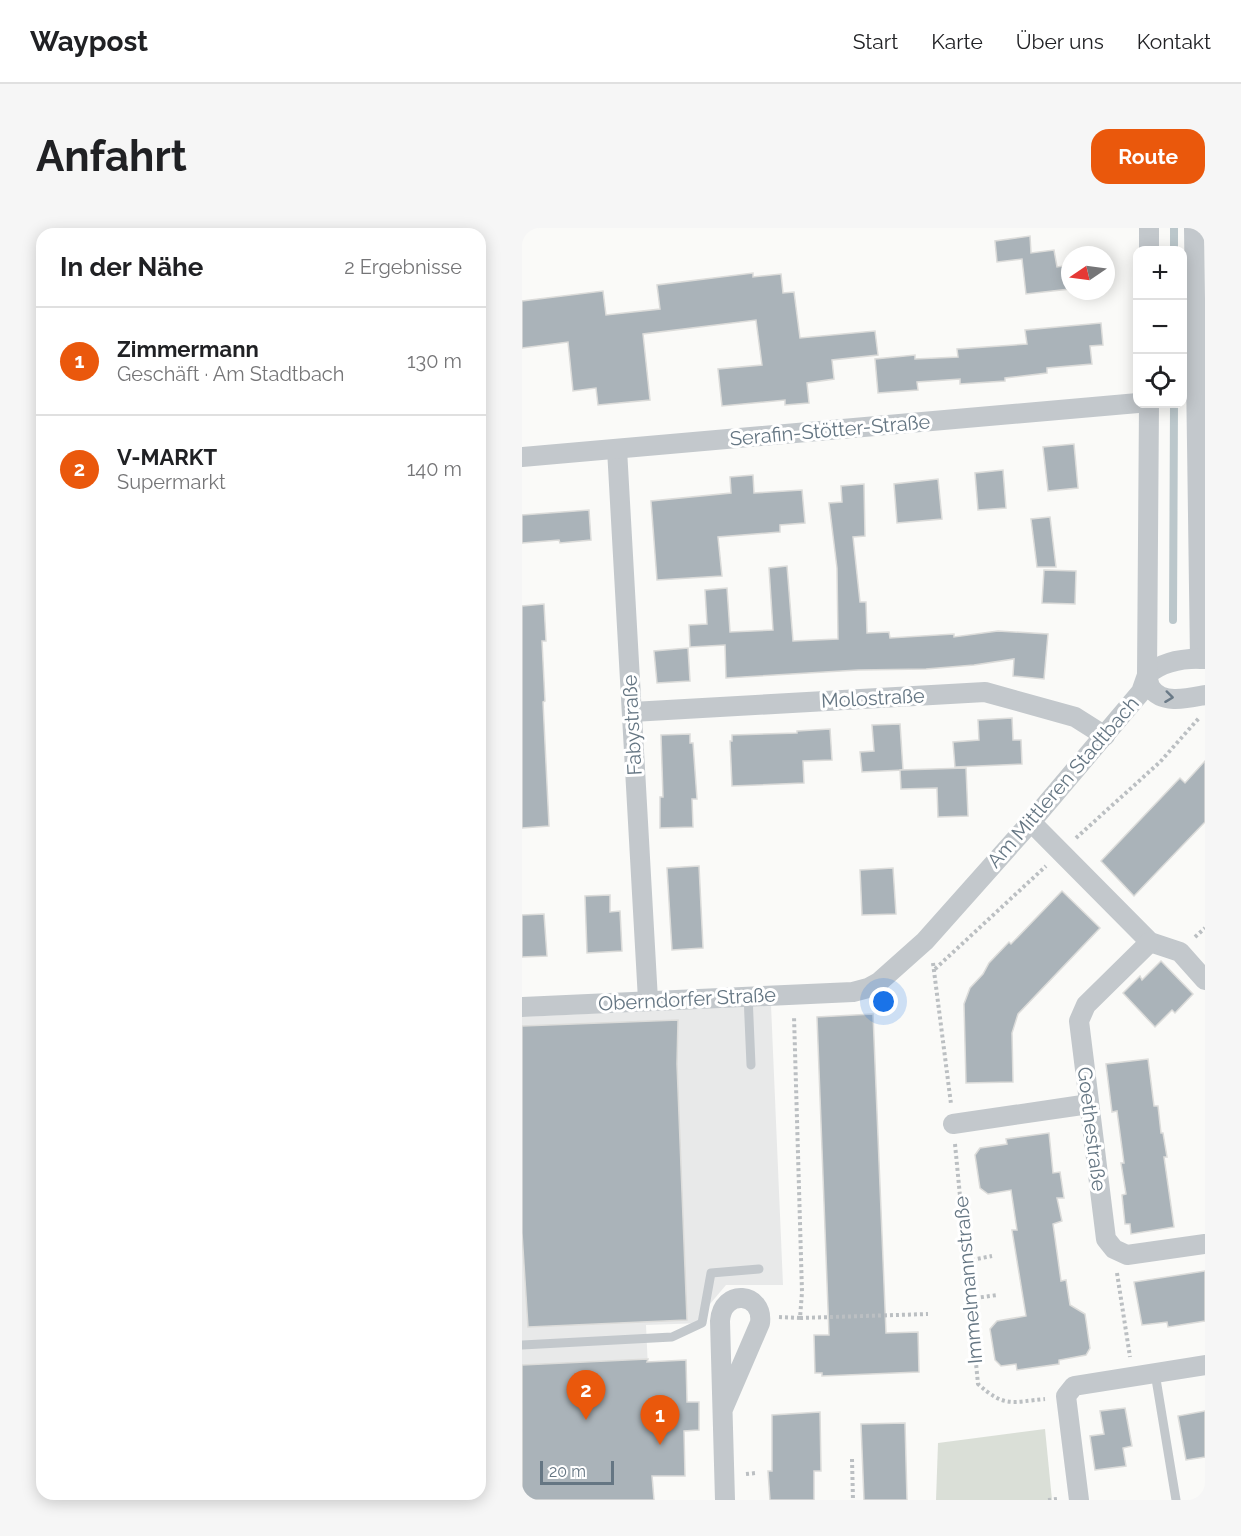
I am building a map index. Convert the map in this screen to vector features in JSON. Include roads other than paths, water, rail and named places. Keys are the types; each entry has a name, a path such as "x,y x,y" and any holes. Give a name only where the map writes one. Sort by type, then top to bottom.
{"street":[{"path":"1149,228 1149,246"},
{"path":"1194,228 1202,659 1170,662 1156,666 1146,675 1150,688 1161,697 1172,699 1205,695"},
{"name":"Serafin-Stötter-Straße","path":"522,457 1133,403"},
{"name":"Am Mittleren Stadtbach","path":"853,992 879,982 929,937 1031,822 1141,692 1146,675 1149,408"},
{"name":"Fabystraße","path":"617,449 648,1000"},
{"name":"Molostraße","path":"632,712 985,692 1075,717 1105,736"},
{"path":"1031,822 1150,942 1180,952 1205,980"},
{"name":"Goethestraße","path":"1150,942 1086,1005 1079,1021 1106,1239 1114,1249 1126,1255 1205,1244"},
{"name":"Oberndorfer Straße","path":"522,1007 853,992"},
{"path":"953,1124 1089,1104"},
{"path":"723,1409 760,1323 755,1304 744,1298 732,1300 711,1322 723,1409 725,1500"},
{"path":"1079,1500 1066,1396 1074,1386 1205,1365"}],"lane":[{"path":"748,995 751,1065"},
{"path":"522,1345 672,1337 711,1322 711,1273 759,1269"},
{"path":"1155,1372 1176,1500"}],"waterway":[{"path":"1174,228 1174,246"},
{"path":"1173,620 1174,408"}],"place":[{"name":"V-MARKT","path":"586,1420"},
{"name":"Zimmermann","path":"660,1445"}]}
